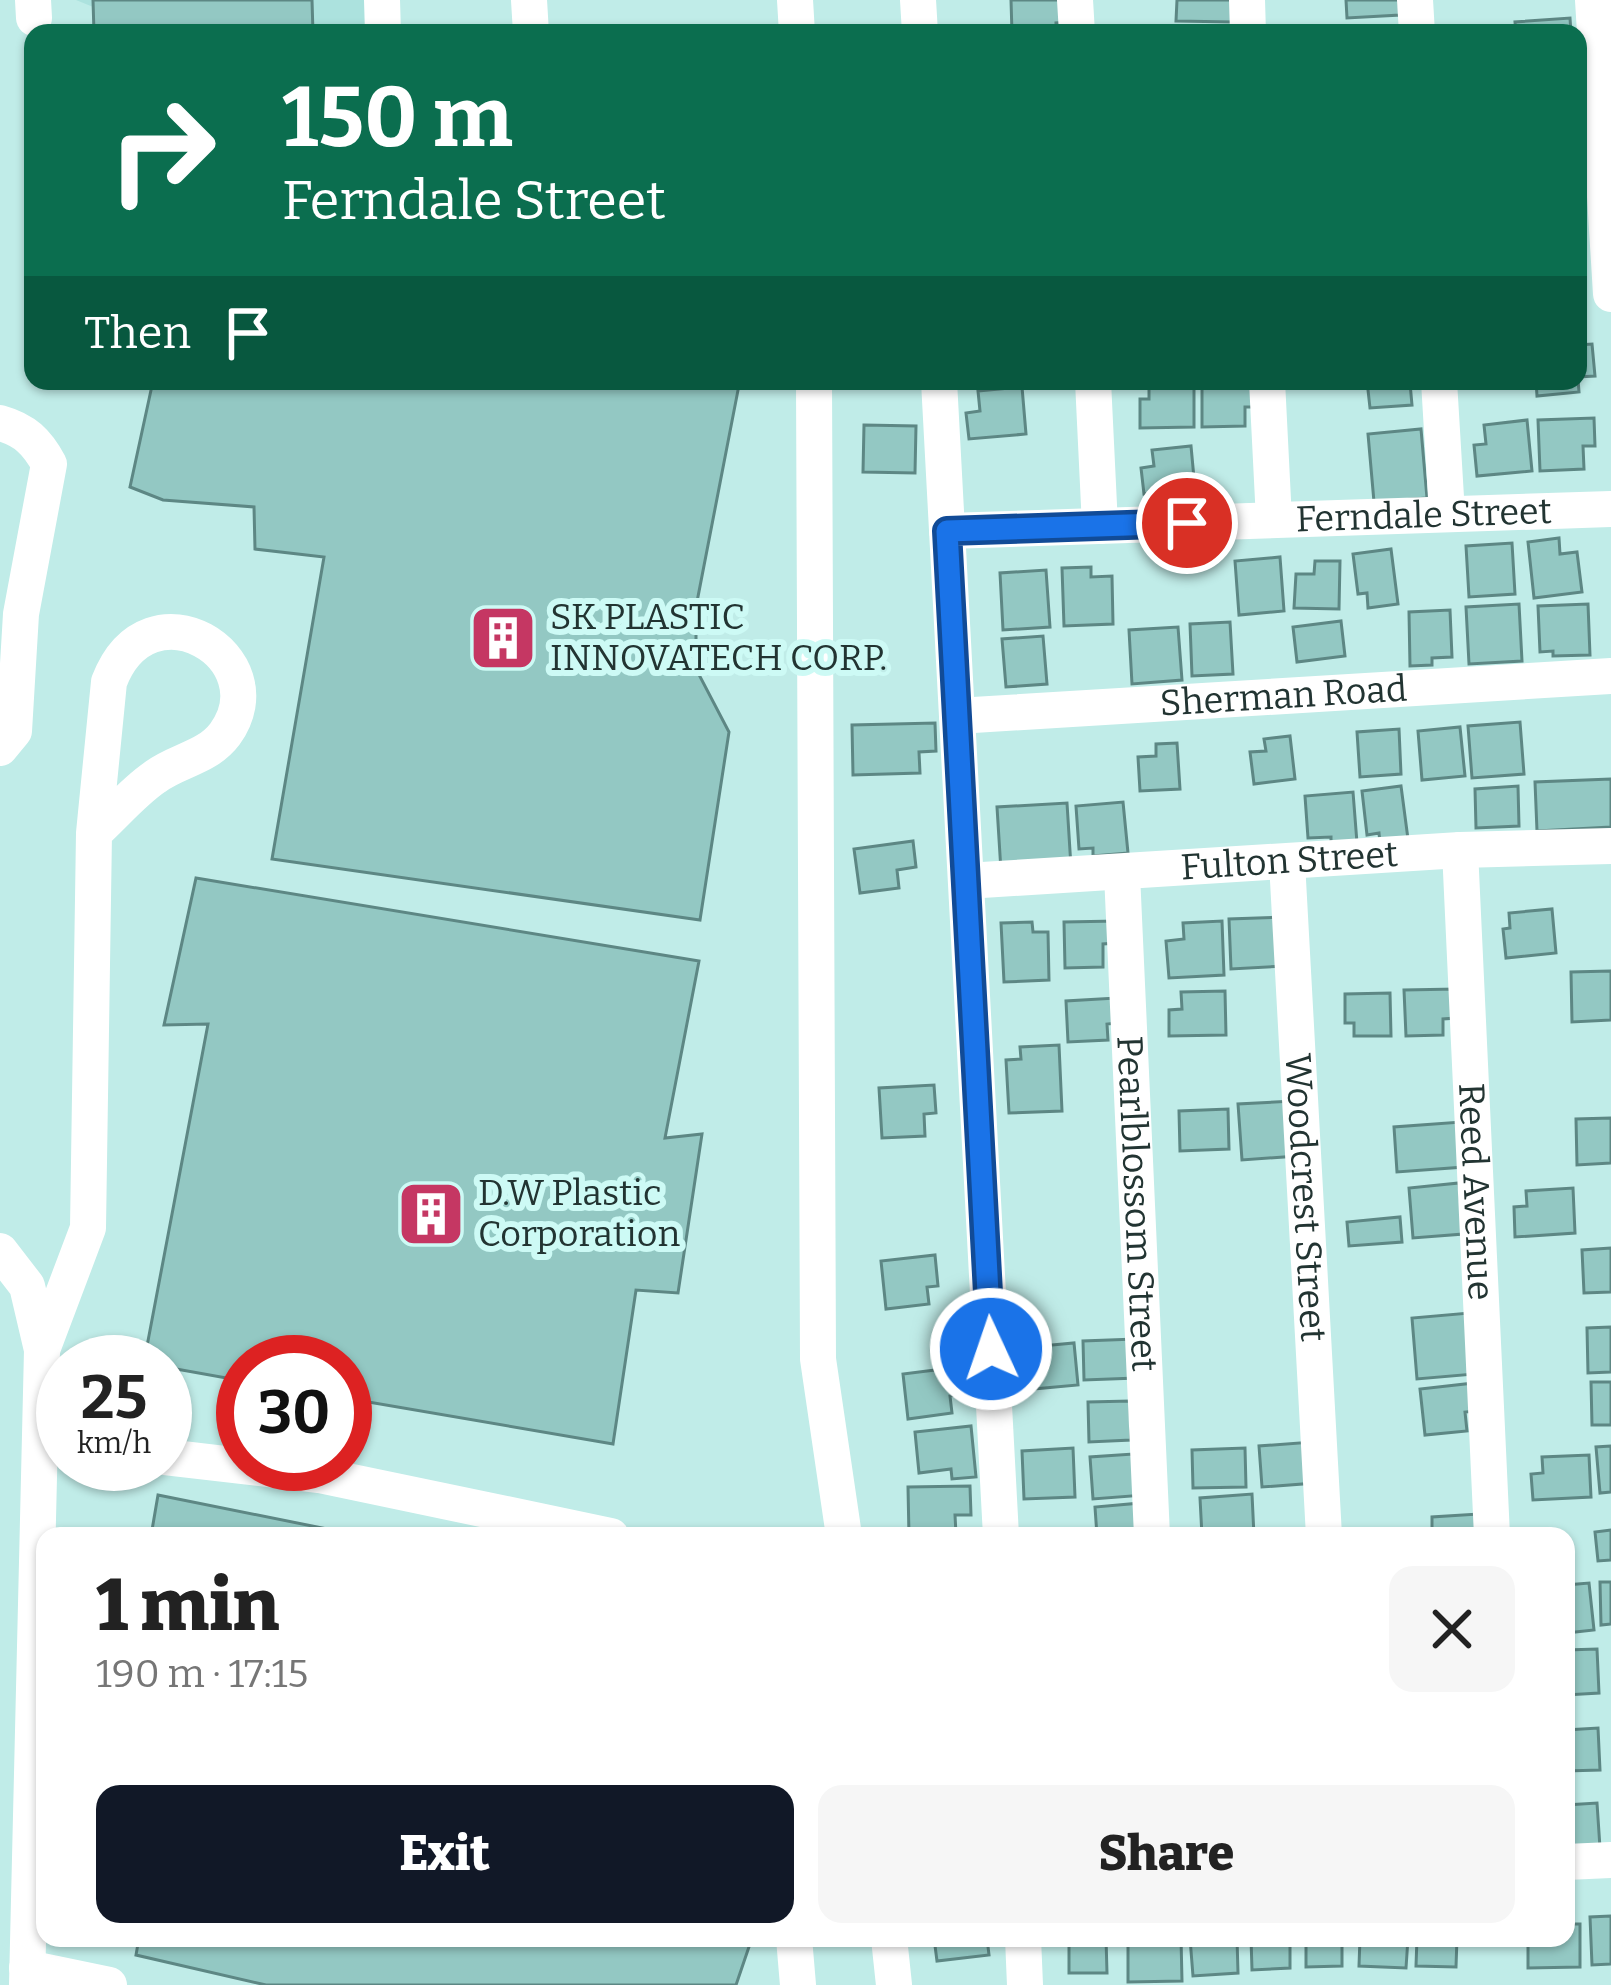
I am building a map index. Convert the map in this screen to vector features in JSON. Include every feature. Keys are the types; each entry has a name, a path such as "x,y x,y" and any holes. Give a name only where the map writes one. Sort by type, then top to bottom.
{"street":[{"path":"1593,0 1611,294"},
{"path":"814,390 818,1359 843,1527"},
{"path":"939,390 1001,1527"},
{"path":"1093,390 1100,526"},
{"path":"1267,390 1274,520"},
{"path":"1440,390 1447,514"},
{"path":"0,423 38,443 49,464 11,614 14,731 0,748"},
{"name":"Ferndale Street","path":"947,531 1611,509"},
{"path":"48,1335 88,1228 94,833 105,702 116,664 129,648 164,632 204,639 220,652 238,689 228,730 215,746 154,777 94,833"},
{"name":"Sherman Road","path":"957,716 1611,676"},
{"name":"Fulton Street","path":"966,881 1460,850 1611,846"},
{"name":"Reed Avenue","path":"1460,850 1492,1527"},
{"name":"Woodcrest Street","path":"1287,862 1324,1527"},
{"name":"Pearlblossom Street","path":"1122,874 1152,1527"},
{"path":"0,1250 27,1286 38,1335"},
{"path":"192,1460 319,1475 568,1527"},
{"path":"47,1527 49,1491"},
{"path":"36,1777 27,1977 109,1985"},
{"path":"1575,1862 1611,1860"},
{"path":"795,1947 798,1985"},
{"path":"890,1947 894,1985"},
{"path":"1023,1947 1025,1985"}],"shaded area":[{"path":"76,0 372,0 373,24 135,24"}],"building":[{"path":"93,0 312,0 313,24 94,24"},
{"path":"1011,0 1070,0 1070,22 1012,24"},
{"path":"1177,0 1233,0 1233,22 1176,21"},
{"path":"1346,0 1399,0 1400,15 1347,18"},
{"path":"1570,18 1570,24 1515,24"},
{"path":"1587,344 1592,344 1595,376 1587,376"},
{"name":"SK PLASTIC INNOVATECH CORP.","path":"151,390 738,390 696,607 696,669 729,732 700,920 272,859 324,557 255,549 254,507 163,500 130,487"},
{"path":"1022,390 1026,434 969,439 966,413 980,411 978,391"},
{"path":"1149,390 1194,390 1194,427 1140,428 1140,399 1149,399"},
{"path":"1202,390 1257,390 1258,407 1245,407 1245,426 1202,427"},
{"path":"1368,390 1411,390 1412,405 1370,408"},
{"path":"1537,390 1579,390 1579,392 1537,396"},
{"path":"1594,418 1595,446 1583,446 1584,469 1540,471 1538,420"},
{"path":"1527,420 1532,471 1477,476 1474,445 1486,444 1484,425"},
{"path":"864,425 916,426 915,473 863,472"},
{"path":"1421,429 1427,498 1374,502 1368,434"},
{"path":"1191,446 1195,489 1144,494 1141,468 1154,466 1152,450"},
{"path":"1559,538 1560,554 1577,552 1582,592 1534,598 1528,542"},
{"path":"1512,543 1515,594 1469,597 1466,546"},
{"path":"1391,549 1398,604 1368,608 1367,593 1358,594 1353,554"},
{"path":"1280,557 1284,611 1239,615 1235,561"},
{"path":"1315,561 1340,561 1339,609 1294,608 1296,574 1314,574"},
{"path":"1091,567 1091,577 1112,576 1113,624 1064,626 1062,568"},
{"path":"1046,570 1050,627 1003,630 1000,573"},
{"path":"1519,604 1522,661 1469,664 1466,607"},
{"path":"1588,604 1590,655 1540,652 1538,606"},
{"path":"1450,610 1452,657 1432,658 1432,665 1410,666 1409,612"},
{"path":"1341,621 1345,656 1297,662 1293,627"},
{"path":"1230,622 1233,674 1192,676 1190,624"},
{"path":"1178,627 1182,680 1132,684 1129,630"},
{"path":"1043,636 1047,684 1006,687 1002,639"},
{"path":"1520,722 1524,774 1472,778 1468,726"},
{"path":"935,723 936,751 919,752 920,773 853,775 852,725"},
{"path":"1460,727 1465,776 1422,780 1418,731"},
{"path":"1399,729 1401,774 1360,777 1357,732"},
{"path":"1290,736 1295,779 1254,784 1250,752 1266,751 1264,739"},
{"path":"1177,743 1180,789 1140,791 1138,757 1156,756 1156,744"},
{"path":"1611,779 1611,827 1537,831 1535,782"},
{"path":"1401,786 1408,839 1380,843 1379,833 1367,835 1362,791"},
{"path":"1518,786 1519,826 1476,828 1475,789"},
{"path":"1353,792 1357,843 1331,846 1331,837 1308,838 1305,796"},
{"path":"1123,802 1128,853 1093,856 1093,848 1079,849 1076,806"},
{"path":"1067,803 1071,867 1001,871 997,807"},
{"path":"913,841 916,867 897,870 899,888 860,893 854,849"},
{"name":"D.W Plastic Corporation","path":"196,878 699,961 665,1138 702,1134 678,1293 636,1290 613,1444 372,1403 372,1335 216,1335 216,1376 192,1372 192,1335 149,1335 208,1024 164,1025"},
{"path":"1552,909 1556,953 1506,958 1503,929 1510,928 1509,913"},
{"path":"1283,917 1285,966 1231,969 1229,919"},
{"path":"1117,921 1117,943 1103,944 1103,967 1065,968 1064,922"},
{"path":"1222,921 1224,975 1169,978 1166,941 1184,939 1183,923"},
{"path":"1032,922 1033,932 1048,932 1049,980 1004,982 1001,923"},
{"path":"1611,971 1611,1020 1572,1022 1571,972"},
{"path":"1456,989 1456,1018 1443,1019 1443,1035 1406,1036 1404,990"},
{"path":"1225,991 1226,1035 1169,1036 1169,1010 1182,1009 1181,992"},
{"path":"1390,993 1391,1036 1354,1036 1354,1023 1345,1023 1345,994"},
{"path":"1116,998 1118,1023 1107,1024 1108,1040 1068,1042 1066,1001"},
{"path":"1059,1045 1062,1111 1009,1113 1006,1060 1021,1059 1020,1047"},
{"path":"934,1085 936,1113 924,1114 925,1136 882,1138 879,1088"},
{"path":"1293,1101 1297,1156 1242,1160 1238,1104"},
{"path":"1228,1109 1229,1149 1180,1151 1179,1111"},
{"path":"1611,1118 1611,1163 1577,1165 1576,1119"},
{"path":"1461,1122 1464,1167 1397,1172 1394,1127"},
{"path":"1459,1183 1463,1234 1413,1238 1409,1188"},
{"path":"1573,1188 1575,1233 1515,1237 1514,1207 1527,1206 1526,1191"},
{"path":"1400,1217 1402,1242 1349,1246 1347,1222"},
{"path":"1611,1248 1611,1292 1584,1293 1582,1250"},
{"path":"935,1255 938,1286 927,1287 929,1304 886,1309 881,1261"},
{"path":"1469,1313 1475,1374 1417,1379 1412,1318"},
{"path":"1611,1327 1611,1372 1588,1373 1587,1328"},
{"path":"1135,1339 1136,1378 1084,1380 1083,1341"},
{"path":"1074,1343 1078,1385 1022,1390 1019,1362 1031,1360 1030,1347"},
{"path":"959,1367 963,1394 950,1396 952,1413 908,1419 903,1374"},
{"path":"1591,1382 1611,1382 1611,1425 1592,1425"},
{"path":"1474,1383 1477,1411 1465,1412 1467,1431 1425,1435 1420,1389"},
{"path":"1130,1401 1131,1440 1089,1442 1088,1402"},
{"path":"971,1426 976,1477 952,1479 951,1469 919,1473 915,1432"},
{"path":"1312,1442 1315,1483 1262,1487 1259,1446"},
{"path":"1611,1446 1611,1492 1600,1493 1596,1447"},
{"path":"1073,1448 1075,1497 1024,1499 1022,1451"},
{"path":"1245,1448 1246,1487 1193,1488 1192,1450"},
{"path":"1133,1454 1145,1495 1093,1499 1090,1457"},
{"path":"1589,1455 1591,1497 1533,1500 1531,1474 1543,1473 1542,1457"},
{"path":"970,1486 971,1515 955,1515 956,1527 909,1527 908,1487"},
{"path":"1252,1494 1254,1527 1202,1527 1200,1498"},
{"path":"158,1495 317,1527 153,1527"},
{"path":"1141,1503 1142,1527 1096,1527 1095,1507"},
{"path":"1478,1514 1479,1527 1432,1527 1432,1517"},
{"path":"1611,1530 1611,1560 1598,1561 1595,1532"},
{"path":"1600,1582 1611,1582 1611,1624 1601,1625"},
{"path":"1589,1583 1594,1630 1575,1632 1575,1584"},
{"path":"1597,1649 1599,1693 1575,1694 1575,1650"},
{"path":"1598,1728 1600,1770 1575,1771 1575,1729"},
{"path":"1597,1803 1600,1848 1575,1850 1575,1804"},
{"path":"1611,1916 1611,1964 1592,1965 1590,1917"},
{"path":"1575,1924 1580,1924 1580,1967 1528,1968 1528,1947 1575,1947"},
{"path":"137,1947 749,1947 736,1985 266,1985 136,1955"},
{"path":"935,1947 988,1947 989,1955 937,1961"},
{"path":"1069,1947 1106,1947 1107,1973 1069,1973"},
{"path":"1128,1947 1181,1947 1182,1981 1128,1982"},
{"path":"1191,1947 1237,1947 1238,1973 1193,1976"},
{"path":"1251,1947 1290,1947 1290,1968 1252,1970"},
{"path":"1306,1947 1342,1947 1342,1966 1306,1967"},
{"path":"1360,1947 1407,1947 1406,1968 1359,1966"},
{"path":"1417,1947 1457,1947 1456,1967 1416,1966"}],"place":[{"name":"SK PLASTIC INNOVATECH CORP.","path":"503,638"},
{"name":"D.W Plastic Corporation","path":"431,1214"}],"route":[{"path":"991,1349 947,531 1187,523"}]}
